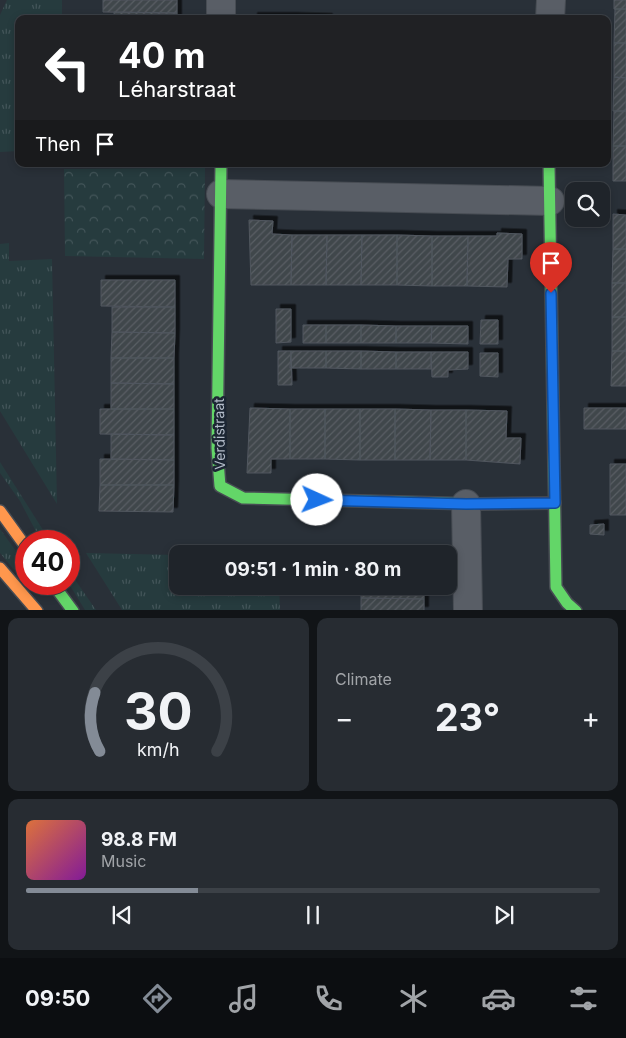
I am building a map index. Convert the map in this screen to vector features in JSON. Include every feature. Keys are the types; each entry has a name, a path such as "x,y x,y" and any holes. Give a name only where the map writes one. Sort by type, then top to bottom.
{"street":[{"path":"221,0 221,15"},
{"path":"550,15 551,0"},
{"name":"Verdistraat","path":"221,167 217,448 220,486 243,498 466,504 555,503"},
{"path":"549,167 556,587 567,604 576,610"},
{"path":"221,194 550,201"},
{"path":"466,504 468,610"},
{"path":"0,512 15,532"},
{"path":"0,568 37,610"},
{"path":"61,595 73,610"}],"green space":[{"path":"7,0 62,0 62,15 15,15 15,151 0,152 0,15"},
{"path":"205,168 204,259 65,256 64,169"},
{"path":"9,243 9,261 52,259 57,504 0,411 0,244"},
{"path":"0,462 43,530 35,530 20,501 0,473"},
{"path":"0,529 15,550 15,571 0,553"},
{"path":"86,553 169,555 169,595 279,595 280,610 122,610"},
{"path":"80,587 96,610 85,610 76,595 80,595"}],"building":[{"path":"103,0 177,0 177,13 103,12"},
{"path":"614,0 626,0 626,9 614,9"},
{"path":"615,9 626,9 626,43 614,43"},
{"path":"114,12 177,13 177,15 114,15"},
{"path":"614,43 626,43 626,78 614,77"},
{"path":"614,77 626,78 626,111 613,111"},
{"path":"614,111 626,111 626,146 613,146"},
{"path":"613,146 626,146 626,181 613,181"},
{"path":"613,214 626,215 626,249 613,249"},
{"path":"249,220 273,221 272,234 292,235 291,285 251,285"},
{"path":"497,233 522,234 522,259 508,259 507,287 467,286 468,236 497,236"},
{"path":"292,235 327,235 326,285 291,285"},
{"path":"327,235 362,235 361,285 326,285"},
{"path":"362,235 397,235 397,285 361,285"},
{"path":"397,235 432,236 432,286 397,285"},
{"path":"432,236 468,236 467,286 432,286"},
{"path":"613,249 626,249 626,283 612,283"},
{"path":"101,280 175,280 175,307 101,306"},
{"path":"612,283 626,283 626,317 612,317"},
{"path":"112,307 175,307 175,333 112,332"},
{"path":"276,309 291,309 291,342 276,343"},
{"path":"612,317 626,317 626,351 612,351"},
{"path":"481,320 498,320 498,344 480,344"},
{"path":"303,325 326,325 326,343 303,343"},
{"path":"326,325 361,325 361,343 326,343"},
{"path":"361,325 396,326 396,343 361,343"},
{"path":"396,326 432,326 431,343 396,343"},
{"path":"432,326 468,326 468,344 431,343"},
{"path":"112,332 175,333 174,358 111,358"},
{"path":"278,351 291,351 292,385 278,385"},
{"path":"291,351 326,351 326,368 290,368"},
{"path":"326,351 361,351 361,369 326,368"},
{"path":"361,351 396,352 396,369 361,369"},
{"path":"612,351 626,351 626,386 611,386"},
{"path":"396,352 431,352 431,369 396,369"},
{"path":"431,352 468,352 468,369 448,370 448,377 432,377"},
{"path":"480,353 498,353 498,377 480,376"},
{"path":"111,358 174,358 174,384 111,383"},
{"path":"111,383 174,384 174,409 111,409"},
{"path":"250,408 290,409 290,459 271,459 271,473 247,473"},
{"path":"584,408 626,408 626,429 584,429"},
{"path":"100,409 174,409 174,435 100,434"},
{"path":"290,409 325,409 325,459 290,459"},
{"path":"325,409 360,409 360,460 325,459"},
{"path":"360,409 395,409 395,460 360,460"},
{"path":"395,409 431,410 430,460 395,460"},
{"path":"431,410 466,410 466,460 430,460"},
{"path":"466,410 507,411 506,438 521,438 520,464 466,460"},
{"path":"111,434 174,435 174,460 111,459"},
{"path":"100,459 174,460 174,485 100,485"},
{"path":"610,464 626,464 626,515 610,515"},
{"path":"100,485 174,485 173,512 99,511"},
{"path":"604,524 604,535 590,534 590,525"},
{"path":"361,595 424,595 424,599 361,598"},
{"path":"361,598 424,599 424,610 361,610"}],"traffic: fast":[{"path":"221,167 217,448 220,486 243,498 477,504"},
{"path":"549,167 556,587 567,603 575,610"},
{"path":"61,595 72,610"}],"traffic: slow":[{"path":"0,511 15,532"},
{"path":"0,568 36,610"}],"traffic: jam":[{"path":"477,504 555,503"}],"route":[{"path":"317,500 466,504 555,503 551,293"}]}
